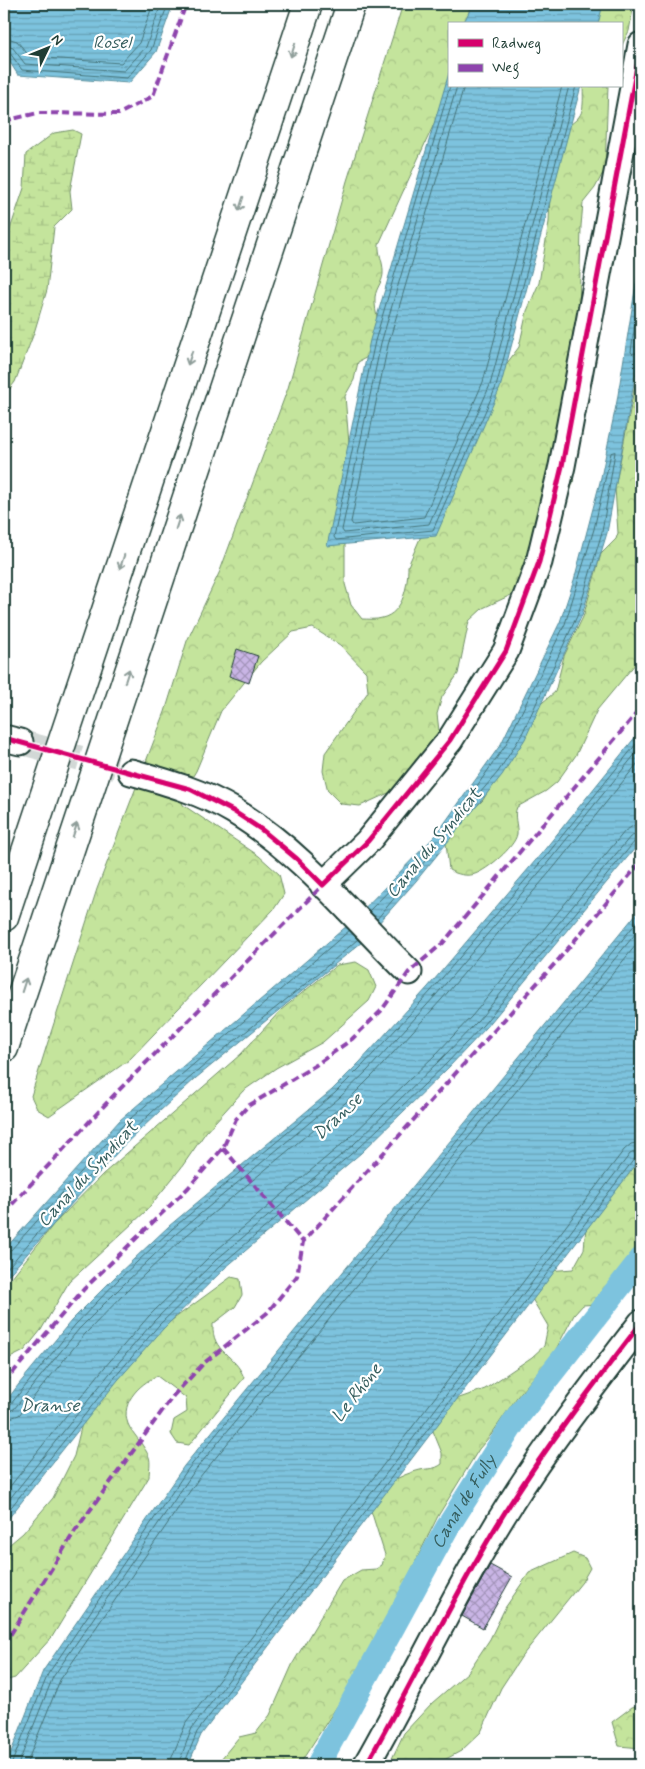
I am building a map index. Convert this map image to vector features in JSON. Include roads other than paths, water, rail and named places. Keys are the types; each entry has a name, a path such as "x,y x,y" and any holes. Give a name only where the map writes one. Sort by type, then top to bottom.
{"highway":[{"path":"4,917 308,4"},
{"path":"4,1048 351,4"}],"street":[{"path":"330,891 450,740 506,651 539,562 562,466 641,45"},
{"path":"131,772 190,789 233,811 262,830 297,859 409,972"},
{"path":"366,1765 451,1606 510,1504 548,1446 641,1323"}],"water":[{"name":"Rosel","path":"4,4 173,4 156,52 129,83 18,75 4,53"},
{"path":"473,4 603,4 598,22 464,22"},
{"path":"448,76 448,88 580,88 500,388 436,536 327,546 370,340"},
{"name":"Canal du Syndicat","path":"641,253 641,343 607,533 582,615 525,739 502,775 416,881 362,942 196,1078 160,1111 122,1147 4,1280 4,1250 120,1120 348,925 436,835 501,744 560,622 574,580 600,482 617,401"},
{"name":"Dranse","path":"641,730 641,841 486,1028 449,1067 361,1153 225,1268 163,1329 118,1380 4,1524 4,1404 19,1384 71,1321 116,1276 169,1226 332,1090 360,1062 428,987 541,854"},
{"name":"Le Rhône","path":"641,908 641,1158 201,1735 188,1765 6,1765 43,1671 184,1466"}],"waterway":[{"name":"Canal de Fully","path":"318,1765 447,1528 518,1416 641,1259"}],"tunnel":[{"path":"20,742 131,772"}]}
